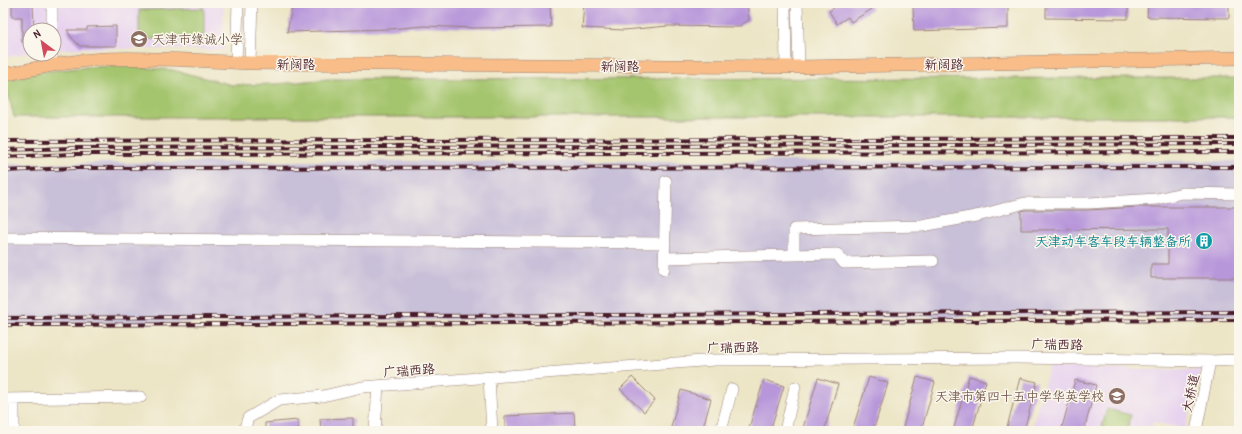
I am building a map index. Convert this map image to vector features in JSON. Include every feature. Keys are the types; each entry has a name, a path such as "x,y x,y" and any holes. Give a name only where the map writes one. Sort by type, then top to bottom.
{"main road":[{"name":"新阔路","path":"62,59 102,60 167,58 250,63 799,68 1239,58"},
{"name":"新阔路","path":"3,75 43,62"}],"street":[{"path":"52,3 52,22"},
{"path":"236,62 238,3"},
{"path":"250,63 252,3"},
{"path":"785,3 786,67"},
{"path":"797,3 799,68"},
{"path":"666,181 664,264 794,255 837,254 844,263 933,261"},
{"path":"794,255 794,230 922,226 981,215 1025,202 1089,203 1157,199 1182,193 1239,194"},
{"path":"3,238 665,243"},
{"name":"广瑞西路","path":"244,431 248,418 279,400 323,396 362,387 715,360 1017,358 1210,361 1239,360"},
{"name":"大桥道","path":"1196,431 1210,361"},
{"path":"489,378 492,431"},
{"path":"375,431 378,386"},
{"path":"785,431 795,387"},
{"path":"721,431 732,389"},
{"path":"14,431 8,399 141,397"}],"shaded area":[{"name":"天津市缘诚小学","path":"3,3 223,3 224,50 81,48 62,49 62,22 22,22 22,54 3,58"},
{"path":"315,161 1239,161 1239,316 615,318 3,325 3,164"},
{"name":"天津市第四十五中学华英学校","path":"1049,367 1201,370 1185,429 1153,422 1151,431 1031,431"}],"green space":[{"path":"204,8 204,39 139,39 139,10"},
{"path":"124,66 173,70 232,85 277,84 328,79 1239,78 1239,117 14,117 5,80 39,72 88,67"},
{"path":"1107,409 1131,415 1127,431 1101,431"}],"building":[{"path":"12,3 33,3 34,22 22,22 22,17 12,17"},
{"path":"293,3 550,3 551,27 474,28 424,26 390,29 287,32"},
{"path":"584,3 747,3 749,20 738,27 668,26 624,30 582,28"},
{"path":"841,3 868,3 872,9 851,22 848,17 837,24 829,11"},
{"path":"1046,3 1128,3 1128,19 1046,18"},
{"path":"1148,3 1229,3 1229,18 1147,17"},
{"path":"1008,4 1008,28 914,31 913,6"},
{"path":"116,26 116,46 80,46 67,30 87,30 87,27"},
{"name":"天津动车客车段车辆整备所","path":"1137,207 1239,207 1239,278 1151,278 1151,264 1168,264 1168,229 1021,230 1021,211 1026,210 1089,210"},
{"path":"969,376 986,381 972,431 953,431"},
{"path":"632,377 655,400 644,412 620,389"},
{"path":"869,377 888,383 873,431 852,431"},
{"path":"917,377 935,382 921,431 902,431"},
{"path":"818,378 838,384 824,431 802,431"},
{"path":"1020,378 1037,382 1024,431 1006,431"},
{"path":"764,380 784,386 770,431 748,431"},
{"path":"1075,380 1096,385 1084,431 1061,431"},
{"path":"681,390 711,399 702,431 670,431"},
{"path":"574,413 575,429 505,431 505,416"},
{"path":"353,418 353,431 321,431 320,419"},
{"path":"298,420 298,431 265,431 265,423"}],"railway":[{"path":"3,141 1239,138"},
{"path":"3,150 74,148 1239,144"},
{"path":"3,157 73,154 1239,152"},
{"path":"3,171 72,168 1239,167"},
{"path":"3,318 1239,312"},
{"path":"3,325 1239,320"}],"place":[{"name":"天津市缘诚小学","path":"139,39"},
{"name":"天津动车客车段车辆整备所","path":"1204,241"},
{"name":"天津市第四十五中学华英学校","path":"1117,396"}]}
